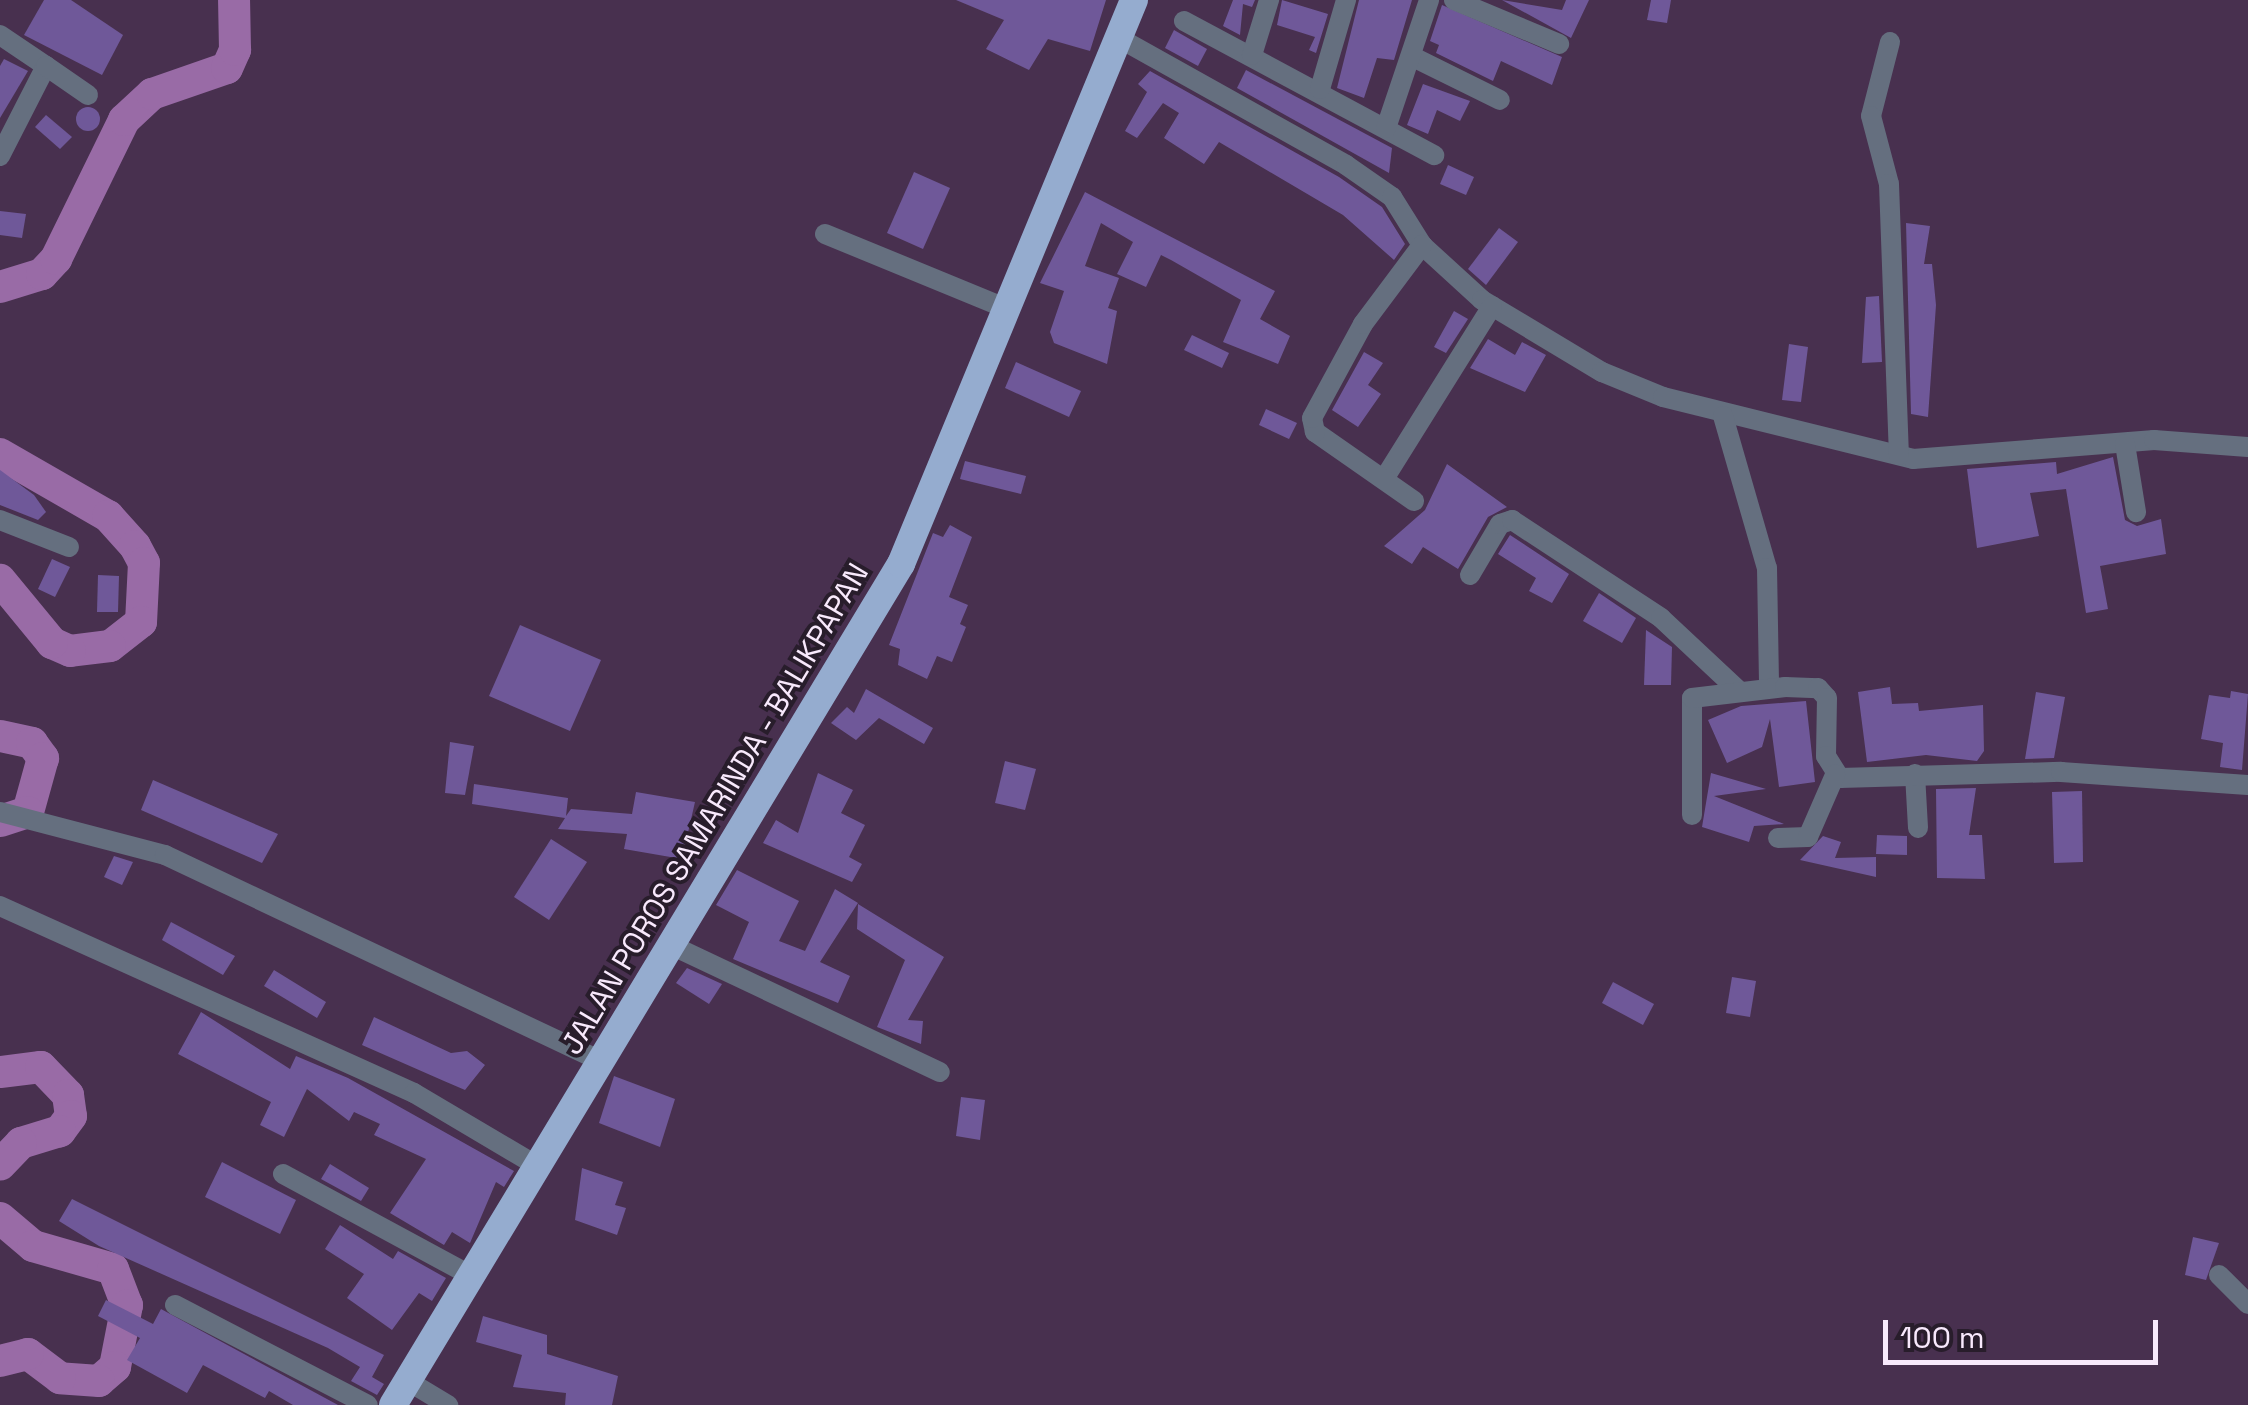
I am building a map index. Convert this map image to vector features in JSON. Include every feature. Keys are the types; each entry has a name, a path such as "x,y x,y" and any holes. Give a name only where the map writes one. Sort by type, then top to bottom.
{"highway":[{"name":"JALAN POROS SAMARINDA - BALIKPAPAN","path":"400,1393 901,564 1134,0"}],"street":[{"path":"1252,55 1269,0"},
{"path":"1320,89 1346,0"},
{"path":"1386,128 1429,0"},
{"path":"1454,0 1559,44"},
{"path":"1184,21 1320,89 1434,156"},
{"path":"0,35 88,96"},
{"path":"1119,38 1346,165 1392,197 1422,245 1492,306 1602,372 1723,416 1899,455 1957,461 2125,444 2248,448"},
{"path":"1890,42 1871,116 1889,184 1899,455"},
{"path":"1411,56 1500,100"},
{"path":"0,156 46,66"},
{"path":"825,234 1008,310"},
{"path":"1414,501 1315,432 1312,418 1363,324 1422,245"},
{"path":"1384,479 1492,306"},
{"path":"1723,416 1768,568 1769,688"},
{"path":"2125,444 2136,512"},
{"path":"0,520 69,547"},
{"path":"1470,574 1500,524 1512,520 1661,618 1738,690"},
{"path":"1692,815 1691,701 1738,690 1823,692 1826,756 1836,775"},
{"path":"1836,775 2061,772 2248,784"},
{"path":"1915,774 1918,828"},
{"path":"1778,838 1808,836 1836,775"},
{"path":"0,812 165,856 599,1060"},
{"path":"0,906 414,1093 539,1167"},
{"path":"673,946 940,1072"},
{"path":"284,1174 472,1276"},
{"path":"2219,1276 2248,1304"},
{"path":"174,1305 368,1405"},
{"path":"400,1393 448,1405"}],"building":[{"path":"44,0 71,0 123,35 102,75 24,35"},
{"path":"956,0 1106,0 1090,51 1048,39 1029,70 986,49 1004,20"},
{"path":"1233,0 1255,0 1252,7 1243,4 1240,35 1223,26"},
{"path":"1282,0 1328,14 1316,53 1309,50 1315,37 1277,25"},
{"path":"1359,0 1412,0 1394,60 1377,58 1364,98 1337,88"},
{"path":"1502,0 1562,10 1566,0 1589,0 1571,38"},
{"path":"1651,0 1671,0 1667,23 1647,20"},
{"path":"1442,5 1562,57 1552,85 1501,61 1493,81 1436,53 1439,45 1430,41"},
{"path":"1174,30 1207,49 1198,66 1165,48"},
{"path":"4,59 28,71 0,118 0,66"},
{"path":"1246,70 1392,148 1389,173 1237,88"},
{"path":"1150,71 1339,177 1382,207 1405,244 1394,260 1343,215 1219,142 1204,164 1164,138 1179,113 1163,103 1137,138 1125,131 1147,92 1138,84"},
{"path":"1423,84 1470,101 1460,121 1437,110 1428,134 1407,125"},
{"path":"88,107 100,119 88,131 76,119"},
{"path":"46,115 72,137 60,149 35,127"},
{"path":"1448,165 1474,177 1466,195 1440,184"},
{"path":"914,172 950,188 923,249 887,233"},
{"path":"1085,192 1275,291 1260,319 1290,336 1278,364 1223,342 1241,300 1171,260 1161,255 1146,287 1117,274 1133,242 1101,223 1085,266 1119,278 1108,308 1117,311 1107,364 1054,343 1050,332 1064,291 1040,283"},
{"path":"0,211 26,214 22,238 0,235"},
{"path":"1906,223 1930,226 1924,264 1932,264 1936,305 1928,417 1911,414"},
{"path":"1499,228 1518,242 1486,285 1468,269"},
{"path":"1879,296 1882,362 1862,363 1866,297"},
{"path":"1454,311 1468,319 1446,353 1434,347"},
{"path":"1192,335 1229,353 1222,368 1184,350"},
{"path":"1488,339 1515,355 1522,342 1546,355 1525,392 1470,368"},
{"path":"1789,344 1808,347 1801,402 1782,400"},
{"path":"1364,352 1383,363 1368,385 1381,394 1358,427 1332,410"},
{"path":"1016,362 1081,391 1069,417 1005,388"},
{"path":"1266,409 1297,423 1289,439 1259,425"},
{"path":"2113,457 2125,520 2137,526 2161,519 2166,554 2100,566 2108,609 2086,613 2066,489 2030,493 2039,536 1977,548 1967,469 2056,462 2057,474"},
{"path":"965,461 1026,476 1021,494 960,479"},
{"path":"1447,464 1507,507 1488,517 1458,569 1423,547 1412,564 1384,546 1425,510"},
{"path":"0,470 34,495 46,512 38,520 0,505"},
{"path":"950,525 972,537 949,597 968,605 960,624 966,627 952,662 937,656 927,679 898,665 900,649 889,645 933,533 943,537"},
{"path":"1510,535 1569,574 1552,603 1529,591 1536,578 1498,554"},
{"path":"52,559 70,567 55,597 38,589"},
{"path":"98,575 119,576 118,612 97,612"},
{"path":"1599,593 1636,618 1622,643 1583,621"},
{"path":"520,625 601,660 570,731 489,696"},
{"path":"1646,630 1672,647 1671,685 1644,685"},
{"path":"1890,687 1892,704 1918,703 1919,711 1983,705 1984,751 1977,761 1926,755 1867,762 1858,692"},
{"path":"866,689 933,728 924,744 879,718 856,740 831,723 847,707 854,713"},
{"path":"2231,691 2248,694 2242,770 2220,767 2223,743 2201,739 2209,695 2230,698"},
{"path":"2036,692 2065,697 2054,758 2025,759"},
{"path":"1806,701 1815,782 1779,787 1770,719 1762,747 1727,763 1708,720 1741,706"},
{"path":"450,742 474,746 465,795 445,793"},
{"path":"1005,761 1036,769 1025,810 995,803"},
{"path":"818,773 853,790 841,813 865,825 849,857 862,864 852,882 763,843 776,820 798,833"},
{"path":"1711,773 1766,789 1714,796 1784,824 1754,826 1749,842 1702,827"},
{"path":"153,780 278,834 262,863 141,810"},
{"path":"474,784 568,798 566,816 571,809 632,814 636,792 695,802 682,859 624,849 627,834 558,829 565,818 472,804"},
{"path":"1976,788 1969,835 1982,835 1985,879 1937,878 1936,789"},
{"path":"2082,791 2083,862 2054,863 2052,792"},
{"path":"1877,835 1907,836 1907,855 1876,854"},
{"path":"1823,836 1841,842 1835,858 1876,857 1876,877 1800,860"},
{"path":"551,839 587,862 549,920 514,897"},
{"path":"114,856 133,862 122,885 104,877"},
{"path":"737,870 799,901 779,941 805,951 835,889 858,903 820,962 850,976 838,1003 733,959 749,922 716,905"},
{"path":"858,904 944,957 908,1020 923,1021 921,1044 877,1027 905,960 857,929"},
{"path":"171,922 235,956 223,975 162,940"},
{"path":"687,968 722,984 709,1004 676,983"},
{"path":"274,970 326,1002 317,1018 264,986"},
{"path":"1732,977 1756,981 1750,1017 1726,1013"},
{"path":"1613,982 1654,1004 1643,1025 1602,1003"},
{"path":"201,1012 290,1069 296,1056 348,1078 514,1171 504,1187 496,1182 470,1243 452,1232 444,1245 390,1213 426,1159 374,1135 380,1124 354,1112 349,1121 307,1089 284,1137 260,1125 271,1102 178,1054"},
{"path":"374,1017 451,1053 467,1051 485,1065 465,1090 444,1081 362,1045"},
{"path":"614,1076 675,1099 660,1147 599,1123"},
{"path":"961,1097 985,1100 980,1140 956,1136"},
{"path":"222,1162 296,1200 280,1234 205,1197"},
{"path":"330,1164 369,1188 361,1201 321,1179"},
{"path":"582,1168 623,1182 615,1205 626,1208 617,1235 575,1220"},
{"path":"72,1199 384,1355 372,1377 384,1384 377,1395 351,1381 360,1367 328,1348 99,1246 59,1221"},
{"path":"340,1225 393,1259 398,1251 446,1278 432,1301 419,1293 392,1330 347,1298 364,1274 325,1249"},
{"path":"2193,1237 2219,1243 2206,1280 2185,1275"},
{"path":"106,1300 153,1324 161,1309 338,1405 293,1405 269,1391 265,1398 203,1365 187,1393 127,1360 140,1338 98,1316"},
{"path":"483,1316 547,1335 547,1354 618,1376 612,1405 565,1405 566,1393 513,1387 522,1355 476,1342"}],"waterway":[{"path":"0,287 42,274 56,259 124,120 152,94 227,68 235,50 234,0"},
{"path":"0,454 108,516 135,546 144,563 141,622 110,646 70,651 52,643 0,580"},
{"path":"0,736 32,743 43,758 28,812 0,821"},
{"path":"0,1072 41,1067 68,1095 71,1116 60,1131 21,1143 0,1165"},
{"path":"0,1218 33,1246 113,1269 127,1305 115,1367 99,1381 60,1378 28,1354 0,1361"}]}
